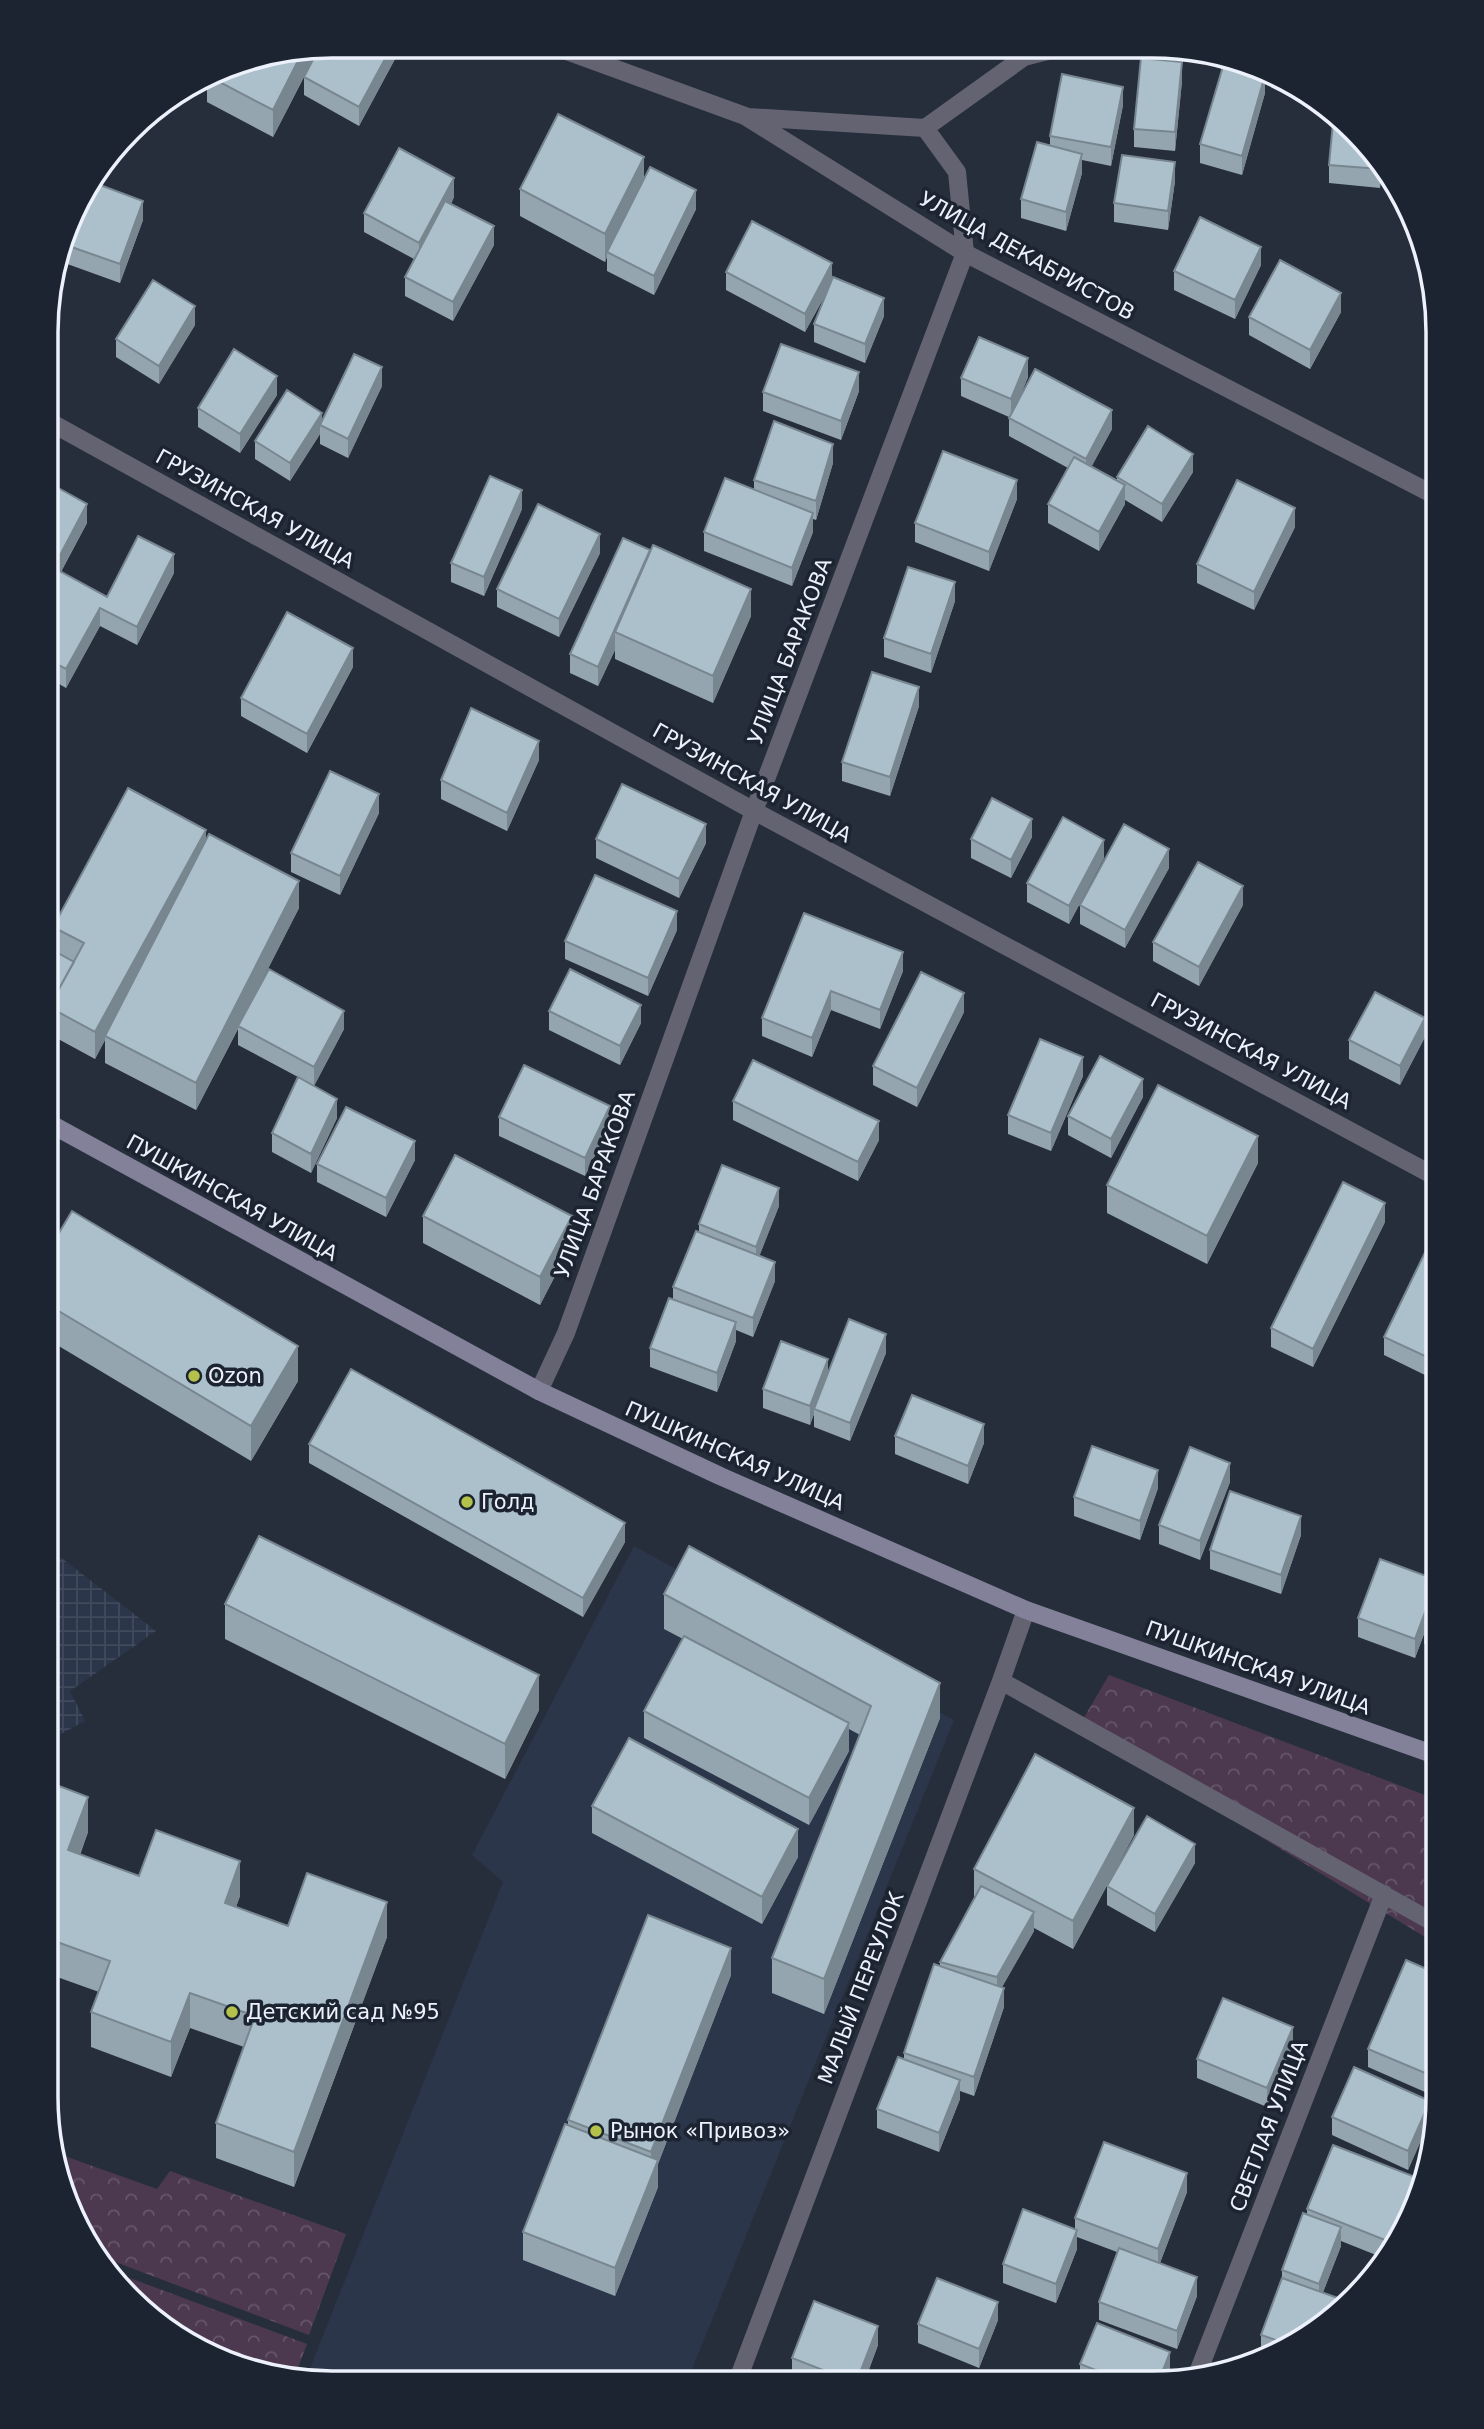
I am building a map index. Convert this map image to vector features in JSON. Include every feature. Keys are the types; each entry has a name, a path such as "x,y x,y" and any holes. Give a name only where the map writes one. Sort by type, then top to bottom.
{"street":[{"name":"УЛИЦА ДЕКАБРИСТОВ","path":"585,58 744,117 965,253 1426,491"},
{"path":"744,117 925,128 1023,58"},
{"name":"УЛИЦА БАРАКОВА","path":"539,1391 566,1333 754,811 965,253 957,172 925,128"},
{"name":"ГРУЗИНСКАЯ УЛИЦА","path":"58,427 754,811 1426,1172"},
{"name":"ПУШКИНСКАЯ УЛИЦА","path":"58,1128 539,1391 720,1476 1026,1610 1426,1752"},
{"name":"МАЛЫЙ ПЕРЕУЛОК","path":"741,2371 1026,1610"},
{"path":"1001,1681 1426,1918"},
{"name":"СВЕТЛАЯ УЛИЦА","path":"1200,2367 1384,1894"}],"shaded area":[{"name":"Рынок «Привоз»","path":"634,1546 954,1720 691,2371 309,2370 503,1882 472,1855"},
{"path":"58,1555 156,1631 70,1691 85,1721 58,1736"}],"green space":[{"path":"1109,1675 1426,1795 1426,1938 1079,1726"},
{"path":"64,2156 157,2189 170,2171 346,2234 309,2335 112,2261 86,2219 72,2186"},
{"path":"124,2276 307,2344 297,2369 261,2362 243,2357 195,2335 165,2315"}],"building":[{"path":"314,58 386,58 359,107 304,77"},
{"path":"1141,58 1182,62 1175,132 1134,129"},
{"path":"299,60 273,110 220,82 243,72"},
{"path":"1223,67 1263,82 1242,156 1200,144"},
{"path":"1062,74 1123,87 1111,147 1050,136"},
{"path":"558,114 644,157 605,234 520,189"},
{"path":"1333,126 1372,168 1329,165"},
{"path":"1037,142 1082,154 1066,212 1021,199"},
{"path":"399,148 454,178 419,243 364,213"},
{"path":"1122,155 1175,162 1168,211 1114,203"},
{"path":"650,167 696,190 654,276 607,252"},
{"path":"100,185 143,201 120,264 71,247 86,210"},
{"path":"445,201 494,226 453,302 405,277"},
{"path":"1200,217 1261,247 1235,300 1174,271"},
{"path":"752,221 832,263 805,314 726,272"},
{"path":"1280,260 1341,293 1310,350 1249,317"},
{"path":"833,277 884,298 865,344 814,324"},
{"path":"153,280 195,306 159,366 116,339"},
{"path":"979,337 1028,358 1011,399 961,378"},
{"path":"781,344 859,372 841,421 763,392"},
{"path":"234,349 277,376 240,434 198,408"},
{"path":"354,354 382,367 348,439 320,425"},
{"path":"1035,369 1112,410 1086,459 1009,418"},
{"path":"287,390 322,413 290,463 255,441"},
{"path":"774,421 833,444 816,501 754,480"},
{"path":"1148,426 1193,454 1162,504 1117,477"},
{"path":"943,451 1017,480 989,552 915,523"},
{"path":"1074,457 1125,485 1099,532 1048,504"},
{"path":"490,476 522,490 484,577 451,563"},
{"path":"725,478 813,513 792,568 704,532"},
{"path":"1237,480 1295,508 1254,592 1197,564"},
{"path":"58,488 87,504 58,559"},
{"path":"538,504 600,534 559,619 497,589"},
{"path":"138,536 174,554 137,627 100,608 66,669 58,665 58,570 107,597"},
{"path":"623,538 650,550 598,667 570,654"},
{"path":"653,545 751,589 713,676 615,632"},
{"path":"908,567 955,582 931,654 884,638"},
{"path":"287,612 353,648 307,734 241,698"},
{"path":"872,672 919,687 890,777 842,762"},
{"path":"471,708 539,741 507,813 441,780"},
{"path":"330,771 379,794 340,876 291,853"},
{"path":"622,784 706,824 679,879 596,839"},
{"path":"128,788 206,830 95,1032 58,1012 58,991 84,943 58,930 58,918"},
{"path":"992,798 1032,819 1011,860 971,839"},
{"path":"1063,817 1104,840 1069,906 1027,883"},
{"path":"1124,824 1169,849 1125,930 1080,905"},
{"path":"209,834 299,881 196,1083 105,1036"},
{"path":"1198,862 1243,886 1199,967 1153,942"},
{"path":"595,875 677,911 648,978 565,941"},
{"path":"804,913 903,952 880,1010 831,991 812,1038 762,1018"},
{"path":"58,953 74,962 58,991"},
{"path":"269,969 344,1011 314,1067 238,1026"},
{"path":"570,969 641,1005 620,1046 549,1011"},
{"path":"921,972 964,993 917,1088 873,1066"},
{"path":"1375,992 1425,1018 1400,1066 1349,1040"},
{"path":"1040,1039 1083,1057 1051,1133 1008,1115"},
{"path":"1100,1056 1143,1079 1111,1139 1068,1116"},
{"path":"753,1060 879,1121 858,1162 733,1101"},
{"path":"524,1065 610,1106 585,1158 499,1117"},
{"path":"298,1077 337,1099 311,1154 272,1133"},
{"path":"1158,1085 1258,1136 1207,1236 1107,1185"},
{"path":"346,1107 415,1141 386,1198 317,1164"},
{"path":"455,1155 572,1216 540,1277 423,1216"},
{"path":"722,1165 779,1188 756,1247 699,1224"},
{"path":"1343,1182 1385,1203 1313,1349 1271,1328"},
{"path":"72,1211 298,1346 251,1426 58,1311 58,1235"},
{"path":"696,1231 775,1262 753,1318 673,1287"},
{"path":"1426,1250 1426,1357 1384,1337"},
{"path":"669,1298 736,1322 717,1373 650,1348"},
{"path":"849,1319 886,1334 850,1423 814,1409"},
{"path":"781,1341 828,1359 810,1406 763,1389"},
{"path":"351,1369 625,1523 583,1598 309,1444"},
{"path":"912,1395 984,1424 968,1466 895,1436"},
{"path":"1092,1446 1158,1470 1140,1521 1074,1497"},
{"path":"1190,1447 1230,1463 1200,1541 1159,1525"},
{"path":"1230,1491 1301,1516 1281,1575 1210,1550"},
{"path":"259,1536 539,1675 505,1744 225,1604"},
{"path":"689,1546 940,1683 824,1979 772,1958 871,1706 664,1594"},
{"path":"1380,1559 1426,1576 1426,1610 1415,1639 1358,1618"},
{"path":"684,1636 849,1723 809,1798 644,1711"},
{"path":"629,1738 798,1829 762,1897 592,1806"},
{"path":"1035,1754 1134,1808 1073,1921 974,1869"},
{"name":"Детский сад №95","path":"58,1786 88,1797 68,1850 139,1876 156,1830 240,1861 225,1903 288,1926 307,1873 387,1902 294,2152 216,2123 255,2016 190,1993 171,2042 91,2012 110,1961 58,1942"},
{"path":"1147,1816 1195,1844 1155,1914 1107,1886"},
{"path":"981,1886 1034,1912 997,1977 940,1962"},
{"path":"648,1915 731,1948 651,2152 568,2120"},
{"path":"1406,1960 1426,1969 1425,2073 1368,2049"},
{"path":"934,1964 1004,1988 974,2077 904,2053"},
{"path":"1223,1998 1293,2027 1267,2088 1197,2059"},
{"path":"898,2057 960,2080 939,2133 877,2109"},
{"path":"1354,2067 1426,2099 1426,2110 1408,2151 1332,2117"},
{"path":"565,2124 658,2160 615,2268 523,2232"},
{"path":"1104,2142 1187,2173 1158,2249 1075,2218"},
{"path":"1333,2145 1415,2177 1398,2219 1386,2240 1307,2209"},
{"path":"1023,2209 1077,2230 1056,2284 1003,2264"},
{"path":"1303,2213 1341,2227 1319,2284 1282,2270"},
{"path":"1119,2248 1197,2277 1177,2331 1099,2302"},
{"path":"937,2278 998,2302 979,2349 918,2324"},
{"path":"1282,2278 1338,2298 1305,2325 1278,2341 1261,2335"},
{"path":"814,2301 878,2326 861,2371 825,2371 792,2358"},
{"path":"1097,2323 1170,2352 1163,2371 1098,2371 1080,2364"}],"place":[{"name":"Ozon","path":"194,1376"},
{"name":"Голд","path":"467,1502"},
{"name":"Детский сад №95","path":"232,2012"},
{"name":"Рынок «Привоз»","path":"596,2131"}]}
